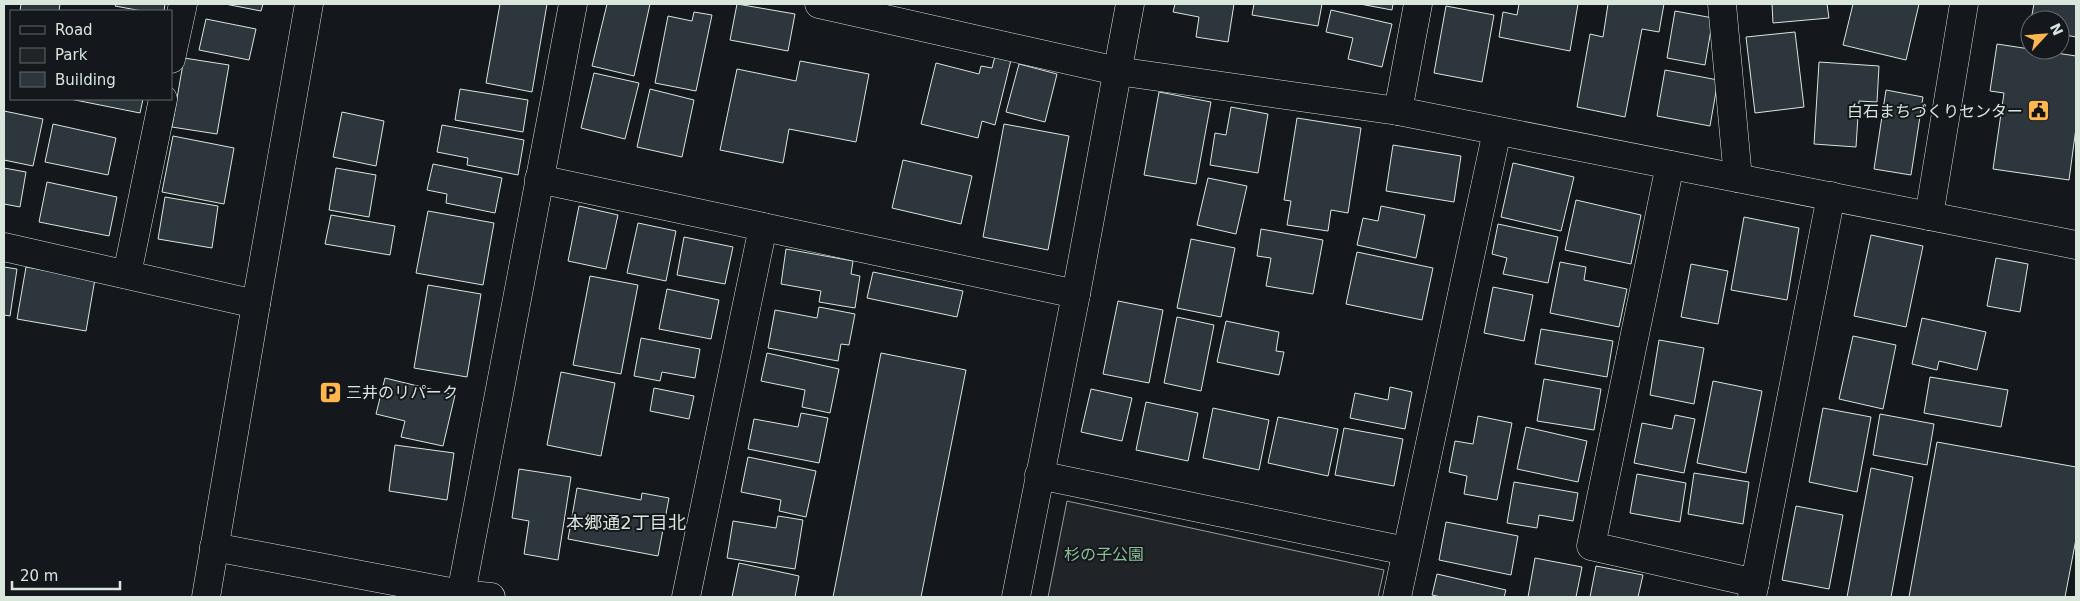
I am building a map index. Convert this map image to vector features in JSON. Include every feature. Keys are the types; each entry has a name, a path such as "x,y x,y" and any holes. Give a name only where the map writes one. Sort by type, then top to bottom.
{"street":[{"path":"172,54 182,4"},
{"path":"206,597 309,4"},
{"path":"461,594 574,4"},
{"path":"819,4 1117,71 1398,111 2076,245"},
{"path":"1016,597 1076,294 1130,4"},
{"path":"1398,111 1418,4"},
{"path":"1722,4 1738,178"},
{"path":"1929,216 1964,4"},
{"path":"127,274 163,100"},
{"path":"1397,597 1497,131"},
{"path":"1670,165 1591,546 1753,590 1830,196"},
{"path":"539,179 1076,294"},
{"path":"686,597 763,227"},
{"path":"4,247 256,304"},
{"path":"1039,475 1406,551"},
{"path":"214,548 461,594 491,597"}],"green space":[{"name":"杉の子公園","path":"1067,501 1384,570 1378,597 1048,597"}],"building":[{"path":"21,4 60,4 59,10 20,10"},
{"path":"116,4 165,4 164,10 137,10 115,6"},
{"path":"225,4 263,4 261,11"},
{"path":"500,4 547,4 532,92 486,83"},
{"path":"607,4 650,4 634,76 592,66"},
{"path":"737,4 795,14 788,51 730,40"},
{"path":"1175,4 1234,4 1228,42 1196,37 1199,17 1173,12"},
{"path":"1254,4 1322,4 1318,26 1252,15"},
{"path":"1360,4 1393,4 1392,10"},
{"path":"1519,4 1578,4 1570,51 1499,37 1503,12 1517,15"},
{"path":"1608,4 1664,4 1659,32 1642,29 1625,117 1577,107 1590,34 1603,37"},
{"path":"1772,4 1827,4 1829,18 1773,23"},
{"path":"1853,4 1919,4 1906,60 1843,45"},
{"path":"2034,4 2076,4 2076,37 2070,36 2070,10 2033,10"},
{"path":"1446,6 1494,15 1482,82 1434,73"},
{"path":"1331,10 1392,24 1382,67 1348,59 1353,38 1326,32"},
{"path":"1675,11 1713,18 1705,65 1667,58"},
{"path":"694,12 712,15 696,91 655,83 668,16 692,21"},
{"path":"206,19 256,29 249,60 199,50"},
{"path":"1795,32 1804,107 1755,113 1746,37"},
{"name":"白石まちづくりセンター","path":"1997,44 2020,47 2020,60 2070,60 2070,55 2076,56 2076,128 2069,180 1993,169 2004,93 1990,91"},
{"path":"995,56 1011,60 995,125 982,121 978,138 921,124 936,63 979,74 981,66 992,68"},
{"path":"184,58 229,65 217,134 172,127"},
{"path":"800,61 869,74 856,142 789,129 783,163 720,150 737,69 796,81"},
{"path":"1819,62 1879,66 1877,102 1859,101 1856,147 1814,144"},
{"path":"1019,64 1057,74 1045,122 1006,112"},
{"path":"1665,70 1718,80 1710,126 1657,116"},
{"path":"594,73 639,83 625,139 581,128"},
{"path":"460,89 528,100 523,132 455,120"},
{"path":"650,89 694,100 682,157 637,147"},
{"path":"1886,90 1923,97 1911,175 1874,169"},
{"path":"1159,92 1211,102 1196,184 1144,175"},
{"path":"75,100 143,100 140,113"},
{"path":"1231,107 1268,114 1258,173 1210,165 1215,133 1226,135"},
{"path":"4,111 43,119 33,166 4,160"},
{"path":"342,112 384,121 376,166 333,157"},
{"path":"1297,118 1361,128 1348,213 1331,210 1328,231 1287,225 1291,201 1284,200"},
{"path":"53,124 116,138 108,175 45,162"},
{"path":"1004,124 1069,136 1048,250 983,237"},
{"path":"442,125 524,140 518,175 467,165 468,158 437,152"},
{"path":"173,136 234,148 224,204 162,192"},
{"path":"1393,145 1461,156 1454,202 1386,191"},
{"path":"903,160 972,176 961,224 892,208"},
{"path":"1513,163 1574,177 1561,231 1501,217"},
{"path":"433,164 502,178 495,213 446,203 447,194 427,190"},
{"path":"4,168 26,172 20,207 4,204"},
{"path":"336,168 376,175 369,217 329,210"},
{"path":"1208,178 1247,186 1236,234 1197,225"},
{"path":"47,182 117,197 109,236 39,222"},
{"path":"165,197 218,206 212,248 158,239"},
{"path":"1576,200 1641,215 1631,264 1565,250"},
{"path":"579,206 618,215 606,269 568,261"},
{"path":"1381,206 1425,215 1416,258 1357,245 1363,218 1378,221"},
{"path":"428,211 494,223 483,285 416,273"},
{"path":"331,215 395,226 390,255 325,244"},
{"path":"1744,217 1799,228 1787,300 1731,290"},
{"path":"638,223 676,231 666,281 627,273"},
{"path":"1498,224 1558,237 1548,283 1503,274 1507,258 1492,254"},
{"path":"1261,229 1323,240 1313,294 1266,286 1271,258 1257,256"},
{"path":"1871,235 1923,246 1906,327 1854,316"},
{"path":"684,237 733,247 725,284 677,275"},
{"path":"1191,239 1235,248 1221,317 1177,308"},
{"path":"786,249 853,261 851,274 860,276 855,308 819,302 821,291 781,284"},
{"path":"1357,252 1433,268 1422,320 1346,304"},
{"path":"1996,258 2028,264 2020,312 1987,306"},
{"path":"1560,262 1586,267 1584,280 1627,289 1619,327 1550,313"},
{"path":"1691,264 1728,271 1718,324 1681,317"},
{"path":"4,267 17,269 10,316 4,315"},
{"path":"26,267 95,279 86,331 17,319"},
{"path":"873,272 963,291 957,317 867,298"},
{"path":"590,276 638,285 621,374 573,365"},
{"path":"428,285 481,294 467,377 414,368"},
{"path":"1493,287 1533,295 1524,341 1484,333"},
{"path":"667,289 719,300 711,339 659,329"},
{"path":"1118,301 1163,310 1149,383 1103,374"},
{"path":"819,307 855,314 849,345 841,344 838,361 768,348 775,310 817,318"},
{"path":"1177,317 1214,325 1201,391 1164,383"},
{"path":"1922,318 1986,332 1977,370 1939,361 1937,370 1912,364"},
{"path":"1226,321 1279,332 1276,351 1284,352 1279,375 1217,362"},
{"path":"1541,329 1613,341 1607,377 1535,364"},
{"path":"1853,336 1896,345 1883,409 1839,399"},
{"path":"641,338 700,349 695,378 662,372 660,381 634,376"},
{"path":"1659,340 1704,348 1694,404 1650,395"},
{"path":"767,353 839,369 830,413 802,407 805,390 761,381"},
{"path":"881,353 966,370 921,597 833,597"},
{"path":"561,372 615,383 601,456 547,445"},
{"path":"1930,377 2008,390 2001,427 1924,413"},
{"path":"385,378 455,395 443,446 401,437 405,421 376,414"},
{"path":"1544,379 1601,389 1594,430 1537,421"},
{"path":"1713,381 1762,391 1746,473 1697,463"},
{"path":"1390,387 1412,392 1405,429 1350,418 1355,393 1388,400"},
{"path":"654,388 694,396 689,419 650,411"},
{"path":"1091,389 1132,398 1122,441 1081,432"},
{"path":"1146,402 1198,413 1188,461 1136,450"},
{"path":"1213,408 1269,420 1259,470 1203,458"},
{"path":"1823,408 1871,417 1857,492 1809,482"},
{"path":"801,413 828,418 819,463 748,449 754,419 798,427"},
{"path":"1880,414 1934,424 1927,465 1873,455"},
{"path":"1675,415 1695,419 1684,473 1634,463 1642,423 1672,429"},
{"path":"1478,416 1512,423 1497,500 1464,494 1467,476 1449,472 1455,441 1473,444"},
{"path":"1278,417 1338,429 1328,476 1268,463"},
{"path":"1526,427 1587,441 1578,482 1517,469"},
{"path":"1344,428 1403,439 1394,486 1335,475"},
{"path":"1937,442 2076,467 2076,539 2065,597 1909,597"},
{"path":"395,445 454,453 447,500 389,491"},
{"path":"748,457 816,471 806,517 779,511 781,500 741,492"},
{"path":"1871,468 1913,477 1891,597 1847,597"},
{"path":"519,469 571,477 558,560 524,554 529,521 512,518"},
{"path":"1694,473 1749,482 1743,524 1688,514"},
{"path":"1637,474 1686,483 1680,522 1630,513"},
{"path":"1514,482 1578,493 1573,521 1539,515 1537,528 1507,523"},
{"path":"577,488 641,500 642,493 669,498 658,556 568,539"},
{"path":"1796,506 1843,515 1829,589 1782,580"},
{"path":"778,516 803,520 795,569 727,558 733,521 776,528"},
{"path":"1446,522 1518,536 1511,575 1439,560"},
{"path":"1535,558 1582,567 1576,597 1528,597"},
{"path":"739,563 799,576 795,597 732,597"},
{"path":"1596,566 1643,575 1638,597 1590,597"},
{"path":"1437,574 1506,590 1504,597 1441,597 1432,595"}],"place":[{"name":"白石まちづくりセンター","path":"2039,111"},
{"name":"三井のリパーク","path":"330,392"}],"district":[{"name":"本郷通2丁目北","path":"626,522"}]}
